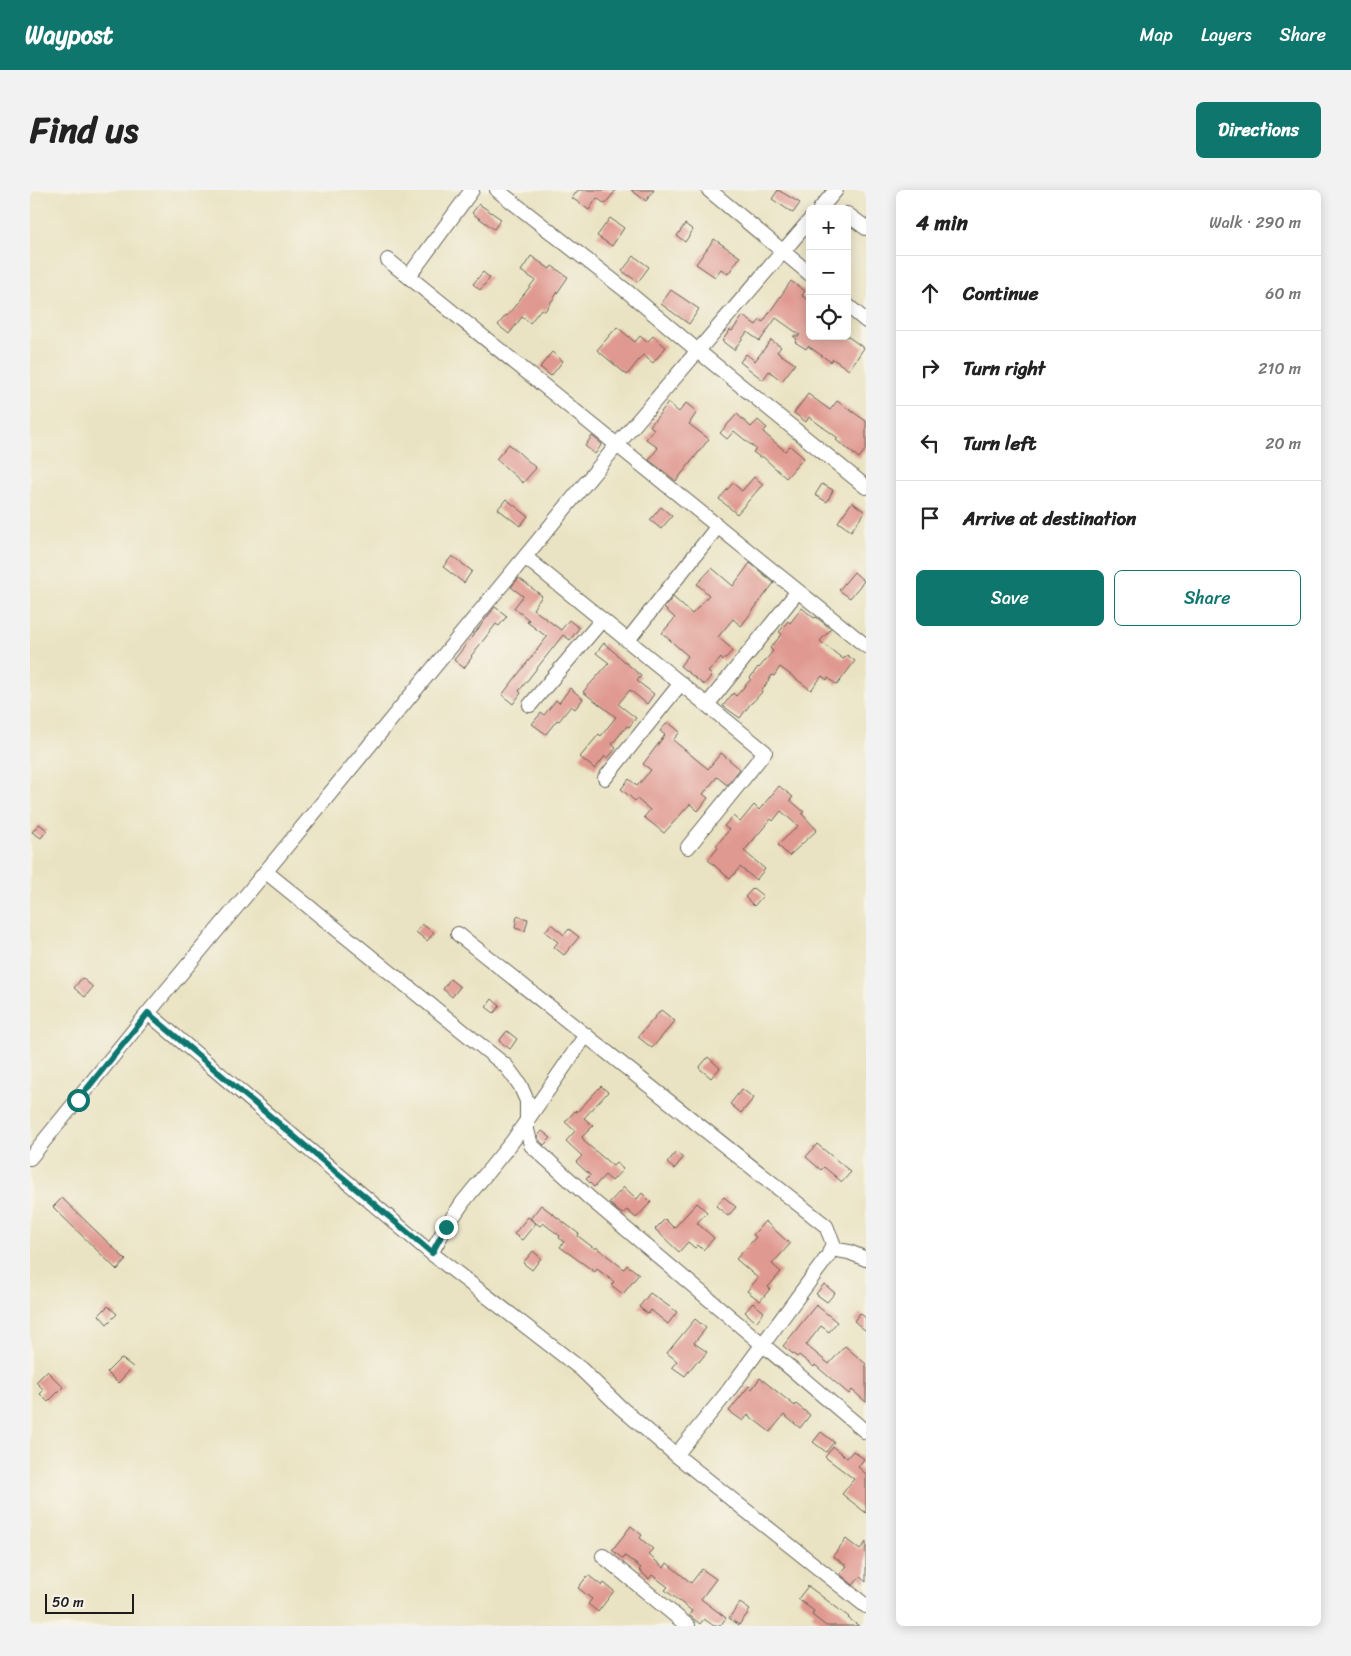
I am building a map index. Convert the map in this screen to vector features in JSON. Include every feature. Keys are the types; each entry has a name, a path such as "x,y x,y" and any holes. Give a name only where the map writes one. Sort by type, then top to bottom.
{"street":[{"path":"409,276 472,190"},
{"path":"497,190 629,293 866,486"},
{"path":"708,190 806,271"},
{"path":"851,217 866,228"},
{"path":"30,1158 617,445 806,225"},
{"path":"388,260 866,646"},
{"path":"851,308 866,321"},
{"path":"628,640 718,526"},
{"path":"525,557 765,752 688,847"},
{"path":"707,704 798,591"},
{"path":"530,705 602,620"},
{"path":"605,778 682,684"},
{"path":"266,872 506,1066 520,1085 527,1102 527,1130 531,1145 600,1207 866,1432"},
{"path":"458,934 826,1226 833,1243 828,1256 726,1394 676,1456"},
{"path":"148,1013 432,1253 581,1369 620,1408 676,1456 866,1606"},
{"path":"432,1253 446,1227 463,1202 500,1158 586,1035"},
{"path":"831,1249 849,1252 866,1259"},
{"path":"603,1556 688,1626"}],"building":[{"path":"578,190 616,190 605,204 597,198 589,210 572,198"},
{"path":"631,190 654,190 646,201"},
{"path":"778,190 800,203 793,213 772,199"},
{"path":"479,204 501,219 494,229 472,213"},
{"path":"610,218 624,228 612,246 597,236"},
{"path":"685,224 693,230 685,242 677,236"},
{"path":"714,239 740,257 728,274 721,269 715,277 696,264"},
{"path":"531,256 550,269 552,266 568,277 545,311 541,309 530,323 522,317 509,334 498,325 535,280 521,271"},
{"path":"634,256 649,267 638,282 622,271"},
{"path":"483,272 490,278 480,290 473,284"},
{"path":"791,281 805,291 802,296 806,298 806,340 851,339 864,348 849,370 833,359 831,362 808,346 806,349 795,342 797,339 793,336 800,335 776,318 760,341 747,332 734,350 722,341 743,316 756,325 760,320 763,322"},
{"path":"671,290 699,309 689,324 661,304"},
{"path":"617,327 635,342 640,336 647,342 653,336 666,347 653,363 643,355 627,375 597,350"},
{"path":"771,340 781,347 777,352 795,364 782,381 769,371 763,380 740,362 746,354 755,361"},
{"path":"552,352 563,361 551,376 540,367"},
{"path":"808,394 830,410 837,401 866,421 866,449 859,458 836,440 838,438 809,417 806,422 794,413"},
{"path":"668,403 679,412 686,403 697,412 689,424 709,439 676,481 649,460 658,448 646,439 654,429 650,426"},
{"path":"737,414 751,427 758,420 767,428 763,432 785,451 790,446 804,458 786,478 762,456 761,458 753,452 756,449 734,431 727,439 720,433"},
{"path":"592,436 602,444 595,454 585,446"},
{"path":"509,444 536,468 523,483 496,459"},
{"path":"754,477 763,484 737,514 719,499 733,483 742,491"},
{"path":"822,484 833,490 827,502 815,495"},
{"path":"506,499 528,516 520,526 498,509"},
{"path":"852,502 865,512 851,531 838,522"},
{"path":"661,507 672,516 661,529 650,520"},
{"path":"452,556 472,571 464,583 443,567"},
{"path":"750,563 774,583 741,626 733,619 718,637 733,650 723,661 721,658 708,672 712,675 704,685 680,666 688,656 662,633 675,618 664,608 673,597 692,614 709,595 697,584 712,568 733,586"},
{"path":"854,572 864,581 850,598 839,590"},
{"path":"519,578 542,596 533,609 561,630 569,620 579,628 570,640 563,635 519,691 521,693 513,704 502,695 547,637 527,622 529,620 514,608 523,596 511,587"},
{"path":"495,607 507,616 499,626 496,624 464,668 454,660"},
{"path":"802,608 831,629 820,641 843,659 847,655 855,661 837,685 822,676 811,690 780,667 740,718 723,706 733,693 736,696 751,679 758,667 773,651 770,648 782,634 779,632 788,621 790,623"},
{"path":"604,643 641,676 637,681 654,694 647,704 630,690 618,704 636,718 612,744 616,748 608,758 605,756 595,769 580,757 599,734 601,736 616,717 583,692 609,663 596,653"},
{"path":"570,688 583,699 575,709 571,706 546,734 532,724 541,713 544,715 556,700 559,703"},
{"path":"668,722 680,732 673,740 708,769 721,753 740,769 727,785 717,777 703,794 708,798 698,811 690,804 664,833 644,817 650,810 637,799 635,801 621,789 629,779 637,786 651,770 643,764 665,735 660,731"},
{"path":"779,786 793,797 790,800 804,812 802,814 817,830 789,856 778,845 798,826 781,811 773,821 771,819 744,851 765,869 756,880 740,867 730,879 708,860 729,830 724,826 733,816 740,822 754,805 759,810"},
{"path":"39,824 47,830 41,838 32,832"},
{"path":"753,888 763,896 754,906 745,897"},
{"path":"517,916 528,919 525,931 515,928"},
{"path":"422,924 434,933 427,941 416,932"},
{"path":"551,924 564,935 569,929 579,937 564,955 554,947 558,942 545,932"},
{"path":"82,978 93,987 85,997 74,988"},
{"path":"450,979 460,987 452,997 443,989"},
{"path":"492,999 500,1006 494,1013 486,1007"},
{"path":"661,1010 675,1021 652,1048 638,1037"},
{"path":"507,1031 517,1039 510,1049 499,1041"},
{"path":"708,1057 720,1068 711,1078 699,1068"},
{"path":"601,1086 608,1092 584,1118 593,1126 582,1137 586,1143 613,1166 616,1163 623,1169 612,1181 605,1175 594,1187 586,1179 590,1175 576,1162 582,1156 566,1141 575,1131 565,1122"},
{"path":"742,1089 754,1098 741,1113 730,1104"},
{"path":"542,1131 551,1138 544,1145 538,1136"},
{"path":"817,1144 851,1172 842,1182 824,1167 821,1170 806,1157"},
{"path":"676,1152 683,1158 674,1169 667,1163"},
{"path":"624,1187 637,1199 642,1193 651,1202 636,1218 627,1210 622,1214 609,1203"},
{"path":"724,1197 736,1207 728,1216 716,1206"},
{"path":"62,1198 126,1260 117,1270 53,1207"},
{"path":"697,1203 707,1212 697,1223 714,1238 703,1250 698,1245 695,1248 688,1242 679,1252 655,1229 665,1219 674,1228"},
{"path":"541,1205 579,1234 578,1236 595,1249 596,1247 624,1269 627,1265 639,1274 623,1294 611,1285 614,1282 597,1269 595,1272 560,1247 564,1242 559,1238 560,1236 543,1223 540,1226 530,1219"},
{"path":"528,1217 536,1223 522,1240 514,1234"},
{"path":"765,1221 790,1244 772,1264 781,1272 768,1287 770,1289 760,1301 747,1291 758,1278 736,1259 756,1237 753,1235"},
{"path":"533,1251 541,1258 532,1270 523,1263"},
{"path":"824,1284 835,1293 827,1302 816,1294"},
{"path":"650,1293 677,1312 668,1324 651,1310 648,1314 639,1307"},
{"path":"753,1303 764,1312 756,1322 745,1312"},
{"path":"816,1305 837,1322 829,1332 821,1326 806,1345 829,1364 845,1346 866,1364 866,1402 852,1390 849,1394 815,1365 814,1367 799,1355 797,1357 783,1346"},
{"path":"108,1306 117,1314 107,1324 99,1315"},
{"path":"860,1313 866,1318 866,1331 854,1321"},
{"path":"695,1319 706,1328 694,1343 707,1352 685,1376 672,1367 677,1361 667,1353"},
{"path":"121,1358 133,1367 118,1383 107,1372"},
{"path":"47,1371 63,1387 48,1402 40,1394 44,1390 36,1382"},
{"path":"760,1378 795,1406 796,1404 810,1415 800,1428 784,1415 770,1432 748,1415 743,1421 729,1411 749,1386 752,1389"},
{"path":"821,1432 834,1442 826,1452 813,1442"},
{"path":"833,1447 847,1458 853,1451 864,1459 858,1467 866,1474 866,1513 842,1494 854,1479 825,1457"},
{"path":"631,1526 642,1535 640,1538 653,1549 648,1554 664,1568 667,1563 691,1583 702,1569 716,1579 701,1599 726,1618 720,1626 714,1626 704,1619 700,1624 689,1615 692,1611 665,1590 668,1587 652,1575 649,1579 639,1570 641,1568 625,1556 623,1559 612,1550"},
{"path":"846,1539 860,1550 866,1542 866,1582 860,1577 853,1585 840,1574 847,1566 833,1556"},
{"path":"588,1575 602,1586 604,1583 614,1591 598,1612 588,1604 592,1599 578,1588"},
{"path":"808,1586 859,1626 826,1626 812,1615 814,1611 798,1599"},
{"path":"740,1603 750,1610 739,1625 729,1618"}],"route":[{"path":"78,1100 148,1013 432,1253 446,1227"}]}
